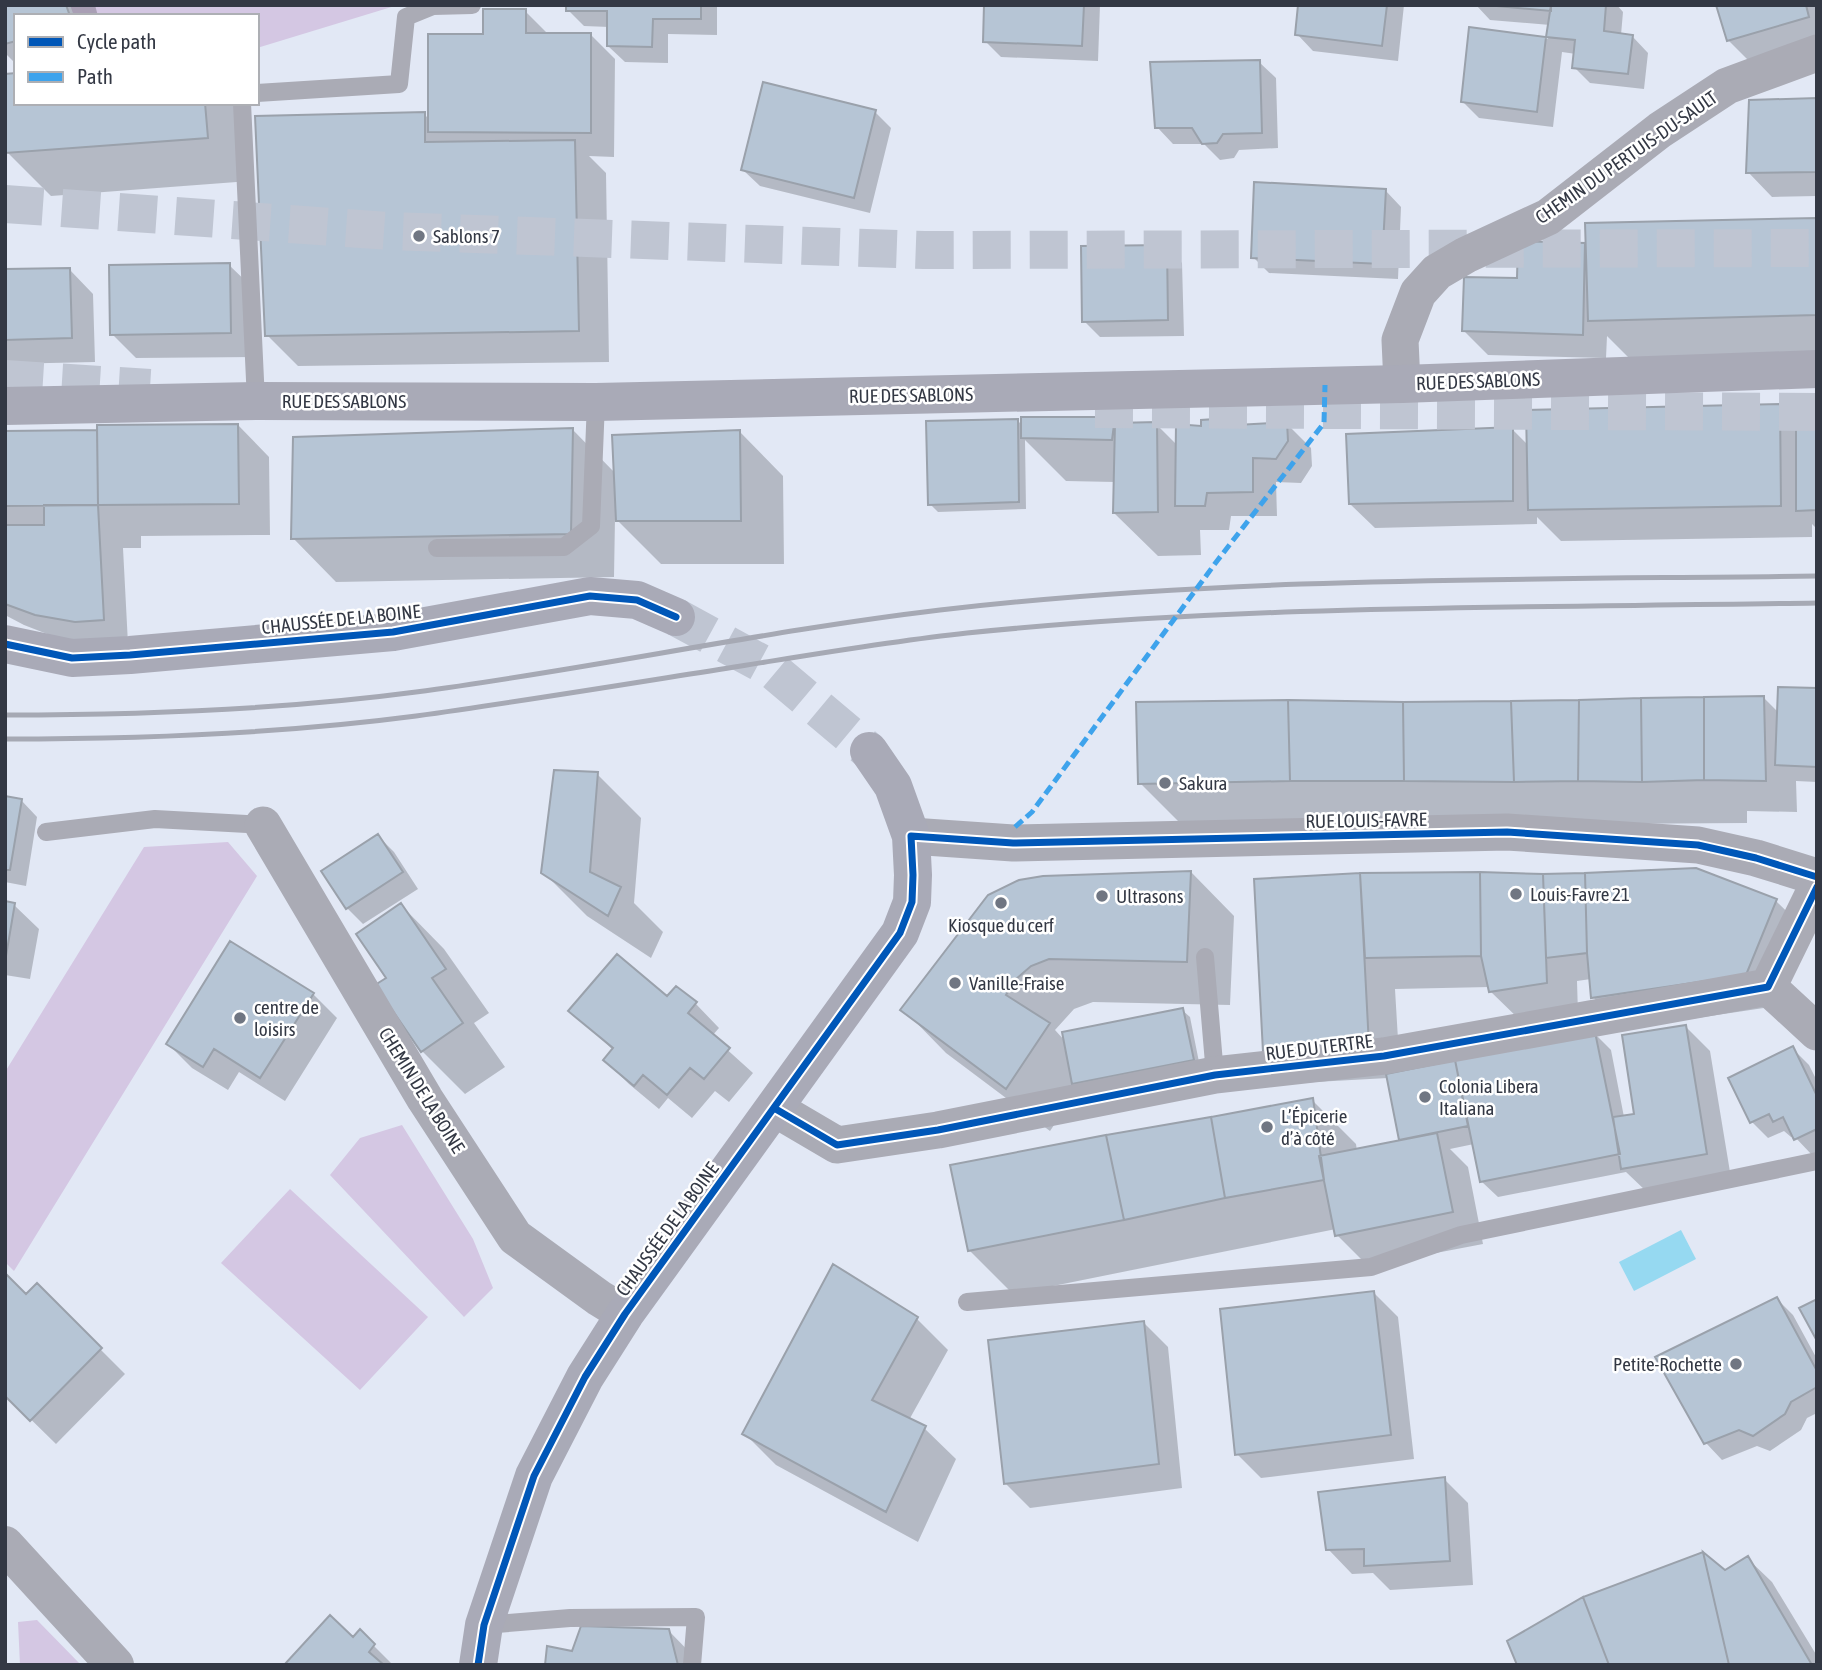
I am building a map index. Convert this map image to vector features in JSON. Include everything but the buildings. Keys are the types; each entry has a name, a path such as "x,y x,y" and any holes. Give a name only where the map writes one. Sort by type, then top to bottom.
{"main road":[{"name":"RUE DES SABLONS","path":"5,406 256,401 596,402 1402,384 1817,369"},
{"name":"CHAUSSÉE DE LA BOINE","path":"5,644 72,657 130,655 393,632 590,596 637,600 677,617"},
{"name":"CHAUSSÉE DE LA BOINE","path":"478,1665 484,1625 534,1476 585,1377 625,1314 900,933 912,902 911,836 893,786 869,751"}],"street":[{"name":"CHEMIN DU PERTUIS-DU-SAULT","path":"1402,384 1400,340 1418,293 1437,272 1466,255 1548,217 1660,130 1727,86 1817,53"},
{"name":"CHEMIN DE LA BOINE","path":"263,825 425,1099 515,1237 625,1314"},
{"name":"RUE LOUIS-FAVRE","path":"911,836 1013,844 1507,832 1698,845 1756,858 1817,877"},
{"path":"1817,887 1768,987 1817,1032"},
{"name":"RUE DU TERTRE","path":"775,1108 810,1131 837,1144 938,1130 1215,1075 1384,1056 1768,987"},
{"path":"5,1545 115,1665"}],"lane":[{"path":"259,93 399,84 406,17 433,6 472,5"},
{"path":"242,105 256,401"},
{"path":"437,548 564,547 590,526 596,402"},
{"path":"46,832 155,819 263,825"},
{"path":"1205,957 1215,1075"},
{"path":"967,1302 1371,1267 1461,1235 1817,1161"},
{"path":"484,1625 570,1618 696,1616 692,1665"}],"shaded area":[{"path":"70,5 398,5 259,47 259,14 73,14"},
{"path":"228,842 257,876 14,1271 5,1262 5,1072 144,847"},
{"path":"402,1125 473,1239 493,1288 464,1317 330,1175 360,1138"},
{"path":"290,1189 428,1317 360,1390 221,1263"},
{"path":"37,1620 81,1665 20,1665 18,1622"}],"water":[{"path":"1681,1230 1696,1259 1634,1291 1619,1262"}],"tunnel":[{"path":"5,204 390,231 924,250 1817,248"},
{"path":"5,379 150,388"},
{"path":"1095,409 1817,412"},
{"path":"676,617 770,668 869,751"}],"railway":[{"path":"5,715 211,710 365,698 482,683 874,619 1049,599 1268,585 1817,576"},
{"path":"5,739 211,734 365,722 911,640 1073,624 1285,612 1817,603"}],"marked path":[{"path":"1015,827 1032,812 1217,561 1324,423 1325,385"}],"cycle path":[{"path":"5,644 72,658 130,655 393,632 590,596 637,600 676,617"},
{"path":"478,1665 484,1625 534,1476 585,1377 625,1314 900,933 912,902 911,836 1013,843 1507,832 1698,845 1756,858 1817,877"},
{"path":"774,1108 837,1145 938,1130 1215,1075 1384,1056 1768,987 1817,887"}],"place":[{"name":"Sablons 7","path":"419,236"},
{"name":"Sakura","path":"1165,783"},
{"name":"Louis-Favre 21","path":"1516,894"},
{"name":"Ultrasons","path":"1102,896"},
{"name":"Kiosque du cerf","path":"1001,903"},
{"name":"Vanille-Fraise","path":"955,983"},
{"name":"centre de loisirs","path":"240,1018"},
{"name":"Colonia Libera Italiana","path":"1425,1097"},
{"name":"L’Épicerie d’à côté","path":"1267,1127"},
{"name":"Petite-Rochette","path":"1736,1364"}]}
